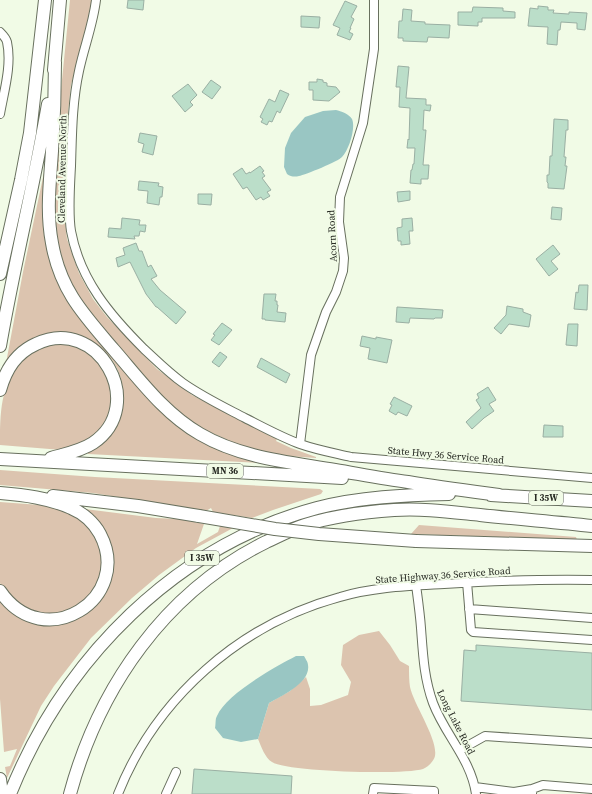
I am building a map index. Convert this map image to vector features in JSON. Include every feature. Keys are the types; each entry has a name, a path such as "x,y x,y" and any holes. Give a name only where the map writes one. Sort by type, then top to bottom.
{"highway":[{"path":"0,271 21,180 30,132 45,0"},
{"path":"60,0 55,62 53,128 48,206 49,225 56,262 66,285 81,312 154,396 169,411 184,423 211,440 235,450 254,455 409,483"},
{"path":"0,346 40,147 55,62"},
{"path":"0,390 3,378 14,360 29,347 50,339 65,338 84,342 99,354 108,365 116,386 118,399 115,414 108,428 102,436 86,447 41,461"},
{"name":"MN 36","path":"4,459 335,477 409,483 499,495"},
{"path":"3,494 29,494 83,499 152,508 290,530 416,541 592,546"},
{"path":"0,591 13,607 32,617 53,620 64,618 82,610 96,597 106,576 107,562 103,540 98,530 81,514 72,508 31,496 3,494"},
{"name":"I 35W","path":"10,794 42,727 88,660 120,625 170,580 211,552 237,538 290,516 346,502 404,496 451,494 499,495 592,501"},
{"name":"I 35W","path":"70,794 81,760 100,714 121,676 155,627 188,594 212,575 250,550 305,525 349,515 395,510 433,510 592,526"},
{"path":"0,779 2,794"}],"street":[{"name":"Cleveland Avenue North","path":"96,0 94,15 79,71 74,101 70,177 71,230 83,268 102,303 113,316 156,360 177,378 210,400 300,444"},
{"name":"Acorn Road","path":"300,444 311,355 326,312 336,292 343,271 344,258 339,222 340,196 363,123 374,49 374,0"},
{"path":"0,32 7,40 9,56 4,73 0,114"},
{"name":"State Hwy 36 Service Road","path":"300,444 321,451 351,457 592,478"},
{"name":"State Highway 36 Service Road","path":"118,794 132,762 158,721 190,684 227,652 268,626 312,605 368,590 393,587 467,582 560,579 592,580"},
{"path":"467,582 471,630 473,632 592,640"},
{"name":"Long Lake Road","path":"416,586 423,659 428,688 434,706 460,750 469,770 475,791"},
{"path":"469,609 592,618"},
{"path":"460,750 485,736 592,743"},
{"path":"166,794 176,772"},
{"path":"475,791 506,793 532,791 543,785 592,789"},
{"path":"374,794 374,788 434,792 434,794"}],"shaded area":[{"path":"70,0 92,0 71,85 68,112 64,210 67,239 79,273 93,299 107,317 157,369 192,395 277,439 276,441 316,458 274,455 241,446 203,429 179,414 164,400 78,300 62,264 55,232 53,199 61,90"},
{"path":"46,163 54,267 158,407 260,461 260,463 88,454 88,452 105,440 116,424 122,407 123,389 119,372 109,356 95,343 76,335 54,333 42,336 32,341 6,363"},
{"path":"60,342 83,348 110,373 112,415 94,438 62,450 0,445 1,410 10,378 16,368 33,350"},
{"path":"0,470 95,477 320,489 323,491 321,494 252,518 213,512 211,508 206,511 93,493 0,485"},
{"path":"0,502 40,505 62,510 81,520 97,537 102,555 100,581 88,601 56,616 29,612 3,589 0,583"},
{"path":"85,509 156,518 179,519 204,524 197,544 218,532 220,526 233,528 196,548 159,575 132,598 91,638 54,686 41,706 7,778 5,767 10,766 17,749 4,752 0,699 0,597 53,625 80,617 97,603 109,584 112,562 111,550 104,533"},
{"path":"419,525 576,537 577,540 411,534"},
{"path":"379,631 400,661 409,666 409,680 412,694 429,731 435,749 435,756 432,762 423,769 412,771 346,772 282,765 272,762 267,758 258,739 269,703 290,691 306,677 310,689 310,706 321,705 348,695 351,682 341,665 343,645 359,635"}],"water":[{"path":"336,110 349,116 353,123 351,139 345,154 335,162 308,173 294,177 287,174 284,167 285,148 291,133 305,117 323,111"},
{"path":"296,656 304,656 308,664 308,672 305,678 294,688 269,703 258,739 241,742 223,738 215,728 216,717 230,699 252,682"}],"building":[{"path":"128,0 144,0 143,10 127,8"},
{"path":"345,1 357,6 351,17 354,19 349,32 353,34 350,40 337,35 340,28 333,25"},
{"path":"538,6 548,7 548,10 554,10 553,13 587,13 585,30 577,29 577,23 561,22 560,30 558,30 557,45 547,44 548,27 528,26 530,8 538,9"},
{"path":"473,7 503,8 503,11 515,12 515,18 482,18 482,22 478,22 478,26 458,25 458,12 472,12"},
{"path":"403,9 412,10 411,21 425,22 425,24 450,25 449,38 428,37 427,42 403,41 403,38 398,38 399,21 402,21"},
{"path":"301,16 320,17 319,28 301,27"},
{"path":"398,66 409,67 406,98 426,99 426,105 431,105 430,111 424,110 423,130 426,130 423,165 429,165 428,179 421,179 421,184 410,183 411,170 414,164 415,148 407,148 408,139 409,140 410,108 399,107 400,87 396,87"},
{"path":"317,79 323,80 323,82 327,83 327,86 336,87 340,92 329,101 313,100 313,90 309,90 309,82 317,82"},
{"path":"211,80 221,87 212,99 202,92"},
{"path":"188,84 197,95 190,102 193,105 185,112 172,96"},
{"path":"280,90 289,94 280,113 277,111 272,122 269,121 267,125 261,122 263,119 260,117 269,99 275,102"},
{"path":"554,119 568,120 564,157 566,157 565,166 567,166 564,189 548,188 547,182 550,156 552,156"},
{"path":"140,133 157,136 153,155 142,152 144,144 138,142"},
{"path":"260,166 264,171 262,172 265,176 262,178 271,190 267,192 270,196 263,200 261,197 256,200 247,187 243,189 233,174 242,168 246,174 250,173"},
{"path":"139,181 159,183 158,186 163,187 159,205 147,203 148,191 138,190"},
{"path":"410,191 410,200 398,202 397,192"},
{"path":"198,194 212,194 211,205 198,204"},
{"path":"552,207 562,208 561,220 551,219"},
{"path":"122,218 140,220 139,225 146,225 145,232 140,231 139,236 134,236 135,239 108,237 109,228 121,229"},
{"path":"412,218 413,231 409,231 410,244 401,245 401,241 398,241 397,228 402,227 402,219"},
{"path":"136,243 139,251 142,251 148,267 151,265 157,276 151,279 160,290 186,312 176,324 156,307 146,294 130,262 118,267 116,258 125,255 123,248"},
{"path":"553,245 560,254 551,261 558,269 549,276 536,259"},
{"path":"579,285 588,285 587,310 574,309 576,292 578,293"},
{"path":"264,294 276,294 275,301 277,301 278,305 277,312 286,313 285,322 262,319"},
{"path":"507,306 523,309 523,312 531,315 529,327 509,324 501,334 494,328 506,315"},
{"path":"397,307 443,310 442,318 410,318 409,323 396,322"},
{"path":"222,323 232,330 219,345 211,340 215,335 213,334"},
{"path":"568,324 578,324 577,346 566,345"},
{"path":"362,336 392,340 387,363 368,359 370,348 360,346"},
{"path":"220,352 227,357 219,367 212,362"},
{"path":"261,358 290,374 286,383 257,367"},
{"path":"488,387 496,400 489,404 494,411 472,429 466,422 481,408 476,400 479,398 477,394"},
{"path":"394,397 412,406 407,416 398,412 396,415 389,411 392,405 390,404"},
{"path":"544,425 563,426 563,437 543,437"},
{"path":"476,645 592,653 592,710 461,701 464,650 476,651"},
{"path":"194,769 292,776 291,794 192,794"}]}
